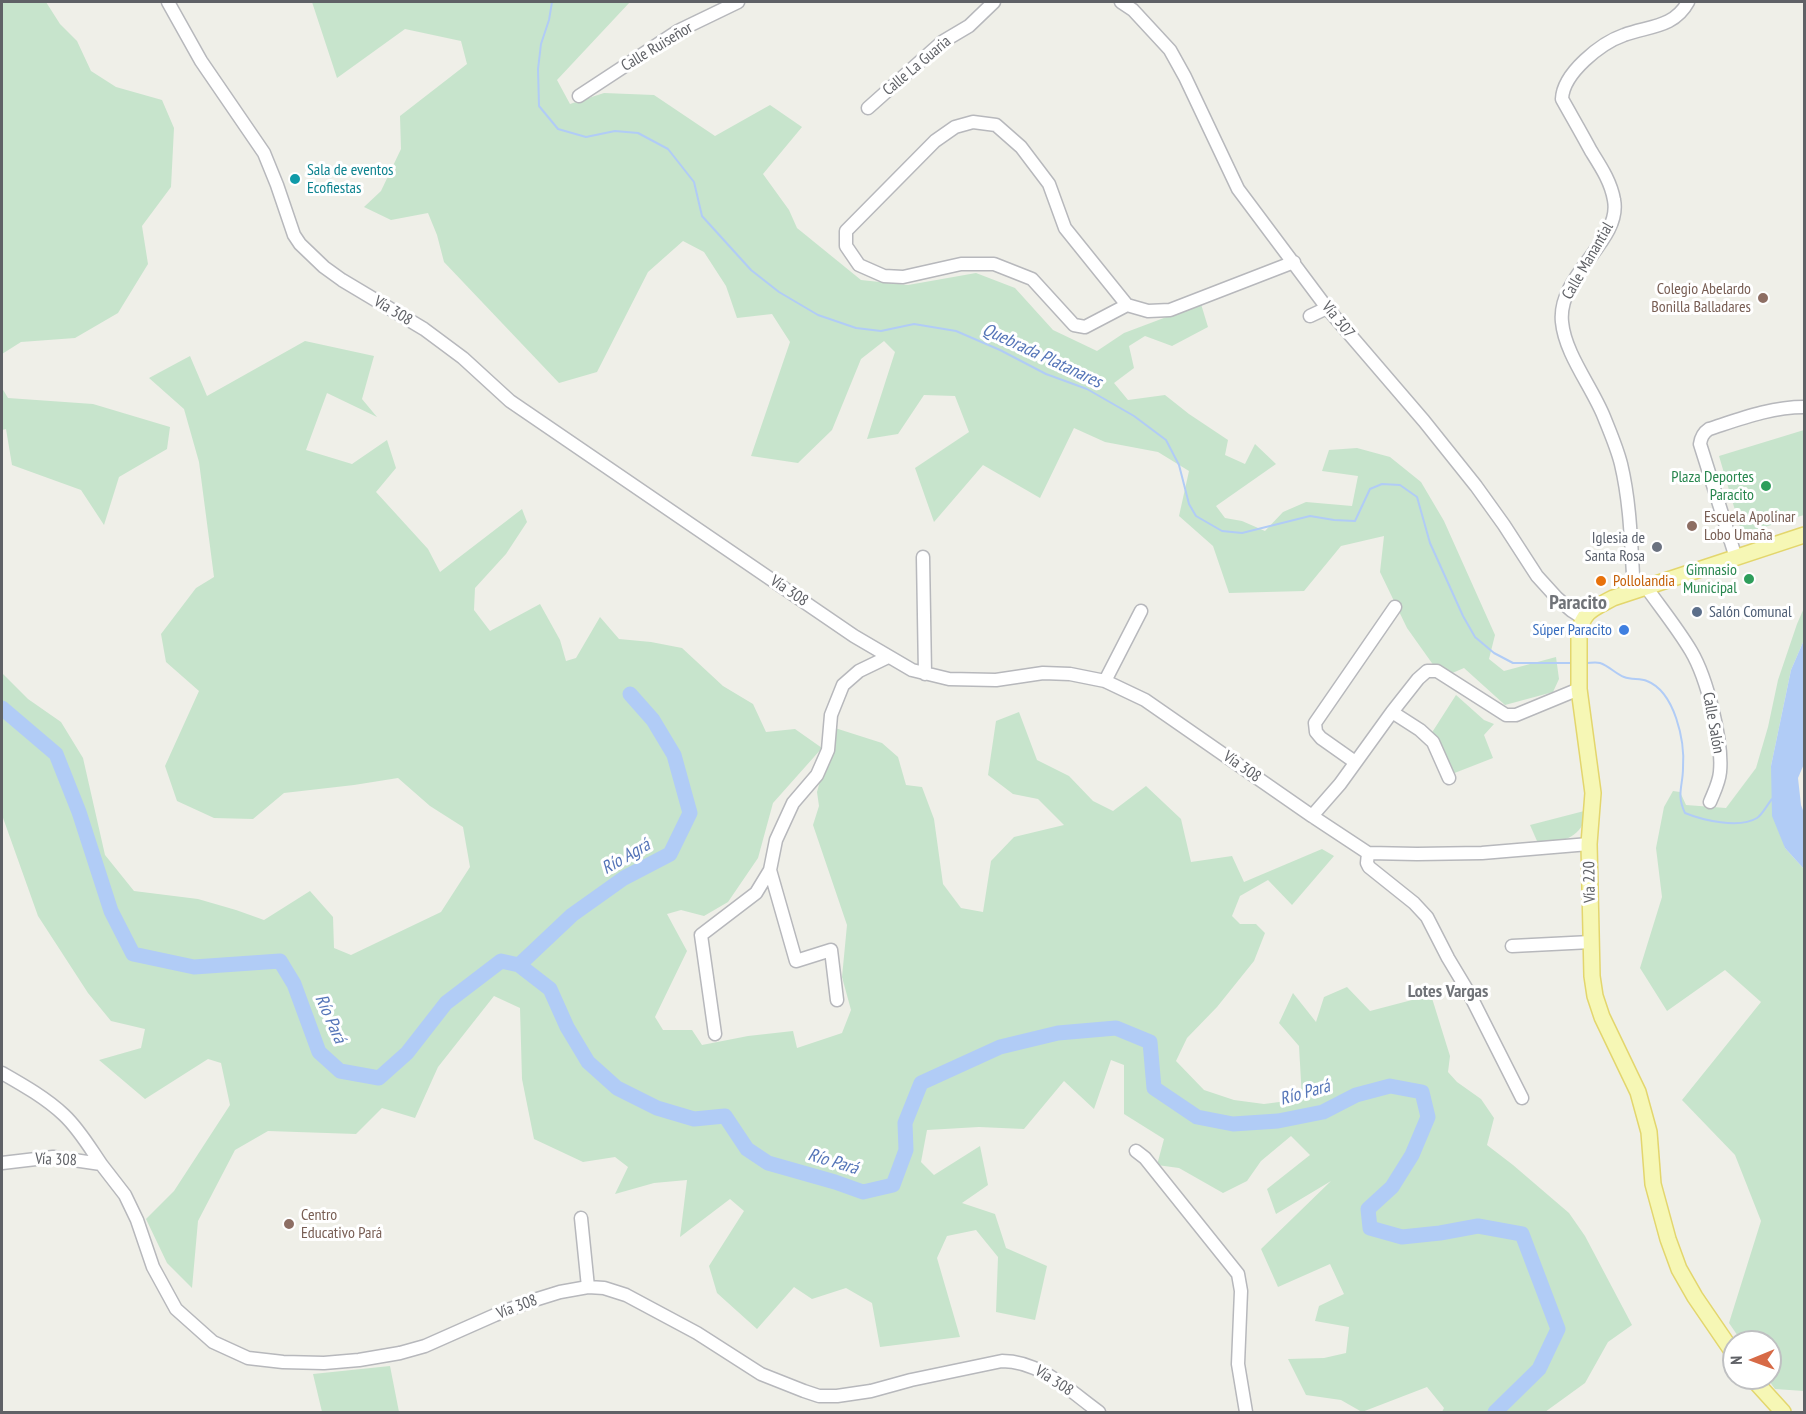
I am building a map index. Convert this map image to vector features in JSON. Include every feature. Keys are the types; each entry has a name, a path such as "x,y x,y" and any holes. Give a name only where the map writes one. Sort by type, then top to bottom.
{"main road":[{"path":"1583,618 1587,612 1613,598 1804,535"},
{"name":"Vía 220","path":"1583,618 1579,633 1578,672 1593,794 1589,844 1592,976 1595,996 1602,1017 1638,1092 1649,1132 1653,1184 1679,1269 1722,1336"},
{"path":"1763,1390 1783,1413"}],"street":[{"name":"Vía 308","path":"168,2 201,62 264,153 294,235 300,244 342,280 424,329 456,352 510,401 854,636 912,670 950,680 965,681 996,680 1042,673 1070,674 1106,681 1145,700 1368,853"},
{"name":"Calle Ruiseñor","path":"579,96 678,31 738,2"},
{"name":"Calle La Guaria","path":"868,108 942,42 969,26 994,2"},
{"name":"Vía 307","path":"1121,2 1133,10 1170,50 1238,189 1327,308 1424,420 1504,525 1537,576 1557,598 1583,618"},
{"name":"Calle Manantial","path":"1640,589 1620,462 1596,398 1569,346 1562,323 1564,297 1609,229 1615,214 1614,201 1609,182 1562,99 1565,85 1579,67 1604,46 1623,35 1670,21 1688,2"},
{"path":"1127,305 1085,327 1074,326 1032,279 994,264 961,264 903,277 884,276 859,265 846,246 846,231 935,141 955,127 974,122 996,125 1021,147 1049,184 1065,228 1127,305 1148,311 1170,310 1294,262"},
{"path":"1310,316 1327,308"},
{"path":"1736,558 1700,444 1701,438 1709,429 1750,416 1776,409 1804,407"},
{"path":"922,557 925,674"},
{"name":"Calle Salón","path":"1640,589 1693,653 1708,690 1718,738 1720,771 1718,785 1710,802"},
{"path":"1355,762 1322,738 1316,732 1315,723 1395,607"},
{"path":"1106,681 1141,611"},
{"path":"715,1034 701,935 756,893 770,870 776,840 793,803 817,775 828,750 831,715 843,685 860,672 888,657"},
{"path":"1311,816 1340,784 1392,712 1427,671 1437,671 1506,715 1516,715 1579,689"},
{"path":"1392,712 1420,730 1433,742 1449,778"},
{"path":"1522,1098 1469,993 1427,917 1414,903 1369,867 1368,853 1482,853 1589,844"},
{"path":"770,870 796,960 831,950 837,1000"},
{"path":"1512,946 1591,942"},
{"path":"2,1072 21,1083 65,1116 101,1164"},
{"path":"1136,1151 1145,1158 1238,1274 1240,1291 1238,1364 1246,1413"},
{"name":"Vía 308","path":"2,1163 53,1157 101,1164 125,1195 137,1220 153,1267 176,1309 213,1341 248,1358 324,1364 400,1353 425,1346 531,1301 560,1292 588,1287 604,1288 626,1295 697,1334 761,1374 819,1396 871,1391 911,1380 1010,1361 1039,1369 1099,1413"},
{"path":"580,1218 588,1287"}],"green space":[{"path":"2,2 46,2 60,24 77,41 91,71 116,87 162,100 174,128 171,187 142,226 148,264 118,313 75,338 21,342 2,354"},
{"path":"312,2 630,2 557,80 570,104 604,93 654,95 715,136 770,105 802,127 763,174 789,210 797,228 861,280 908,285 976,273 1015,288 1053,330 1097,351 1124,333 1201,304 1208,327 1172,346 1145,336 1129,346 1134,368 1114,383 1128,400 1165,395 1228,440 1225,455 1245,464 1255,444 1276,464 1216,506 1225,518 1242,521 1265,531 1283,512 1306,502 1352,506 1358,476 1322,471 1329,450 1357,448 1390,457 1421,482 1444,521 1495,635 1489,659 1504,671 1556,657 1559,679 1553,692 1505,705 1464,668 1450,674 1434,666 1407,628 1380,572 1384,536 1341,546 1304,591 1229,593 1213,546 1179,516 1189,471 1158,452 1105,442 1074,428 1040,498 983,465 934,522 915,468 969,432 955,396 924,395 898,434 867,439 895,352 884,341 861,359 832,430 798,463 751,456 790,342 772,314 737,318 726,286 704,252 683,241 648,272 597,372 559,383 444,262 428,213 391,220 364,207 381,191 401,149 400,116 467,64 461,41 405,29 337,78"},
{"path":"305,341 374,356 362,399 377,417 327,393 306,450 352,464 387,440 396,468 376,492 428,549 440,572 522,509 527,522 506,554 475,588 474,610 490,631 540,604 560,640 566,661 576,658 600,617 619,639 682,648 723,686 753,704 766,732 795,729 822,748 773,803 758,858 728,902 704,916 681,910 667,914 687,951 655,1017 663,1030 692,1030 702,1045 748,1036 793,1031 797,1048 842,1033 851,1010 842,977 847,925 813,825 819,806 817,792 835,728 882,743 898,757 906,785 922,787 934,819 943,884 961,908 983,912 991,861 1014,837 1064,825 1038,799 1013,794 988,775 996,721 1019,712 1037,760 1069,776 1093,801 1113,811 1146,786 1181,819 1191,862 1232,856 1244,882 1322,849 1334,856 1292,905 1268,880 1240,896 1232,916 1240,924 1256,924 1265,933 1254,961 1217,1007 1187,1038 1176,1061 1204,1090 1234,1100 1264,1104 1302,1099 1299,1046 1279,1023 1293,993 1316,1022 1324,997 1347,987 1370,1011 1431,995 1450,1056 1448,1072 1457,1082 1481,1099 1494,1118 1487,1145 1569,1213 1585,1236 1632,1325 1608,1342 1585,1383 1545,1412 1442,1412 1444,1408 1427,1387 1362,1412 1341,1400 1306,1395 1288,1359 1324,1358 1346,1353 1349,1327 1315,1321 1319,1306 1344,1294 1330,1264 1278,1287 1261,1249 1331,1181 1276,1214 1267,1189 1310,1155 1291,1136 1261,1161 1247,1181 1223,1193 1179,1168 1157,1165 1164,1139 1124,1114 1124,1065 1111,1060 1094,1109 1064,1081 1024,1129 979,1127 927,1130 921,1162 934,1175 980,1146 988,1185 962,1203 995,1214 1006,1248 1047,1266 1035,1320 996,1312 998,1257 976,1230 947,1236 937,1258 960,1337 880,1347 872,1303 846,1288 812,1299 794,1287 757,1329 717,1293 709,1266 744,1211 730,1199 680,1237 687,1180 654,1183 615,1194 628,1167 615,1157 583,1162 534,1139 522,1079 520,1008 494,996 438,1067 415,1118 382,1108 356,1134 268,1131 235,1150 198,1221 192,1288 167,1263 146,1219 174,1191 230,1105 221,1063 208,1059 145,1099 99,1060 141,1048 145,1029 111,1021 88,993 38,916 2,815 2,673 28,699 61,722 83,758 105,855 134,891 198,899 264,920 310,891 333,917 334,948 351,955 441,912 470,867 463,827 430,806 398,778 284,793 253,819 214,818 177,801 165,766 199,691 166,662 161,634 196,588 214,577 199,462 184,409 149,378 190,356 207,396"},
{"path":"2,388 8,398 93,404 170,427 167,449 119,477 104,525 81,490 12,465 6,429 2,430"},
{"name":"Plaza Deportes Paracito","path":"1804,430 1804,515 1742,534 1719,456"},
{"path":"1804,608 1804,640 1791,670 1771,766 1785,848 1804,869 1804,1391 1782,1389 1782,1330 1734,1330 1729,1323 1761,1221 1735,1155 1682,1100 1761,1002 1725,970 1667,1011 1640,968 1662,897 1656,848 1664,807 1673,791 1680,792 1686,805 1726,808 1756,768 1778,680"},
{"path":"1456,695 1484,720 1494,724 1484,735 1493,758 1452,774 1431,734"},
{"path":"1588,810 1576,833 1563,840 1537,841 1530,825"},
{"path":"390,1366 399,1412 322,1412 313,1374"}],"water":[{"path":"1804,640 1804,764 1798,778 1804,813 1804,869 1785,848 1772,816 1771,766 1791,670"}],"waterway":[{"name":"Quebrada Platanares","path":"552,2 541,44 538,69 539,106 558,129 586,137 615,131 638,133 668,149 694,182 702,216 751,270 779,292 818,315 856,328 881,331 914,324 956,331 1000,350 1046,374 1087,389 1134,416 1166,440 1179,465 1189,504 1196,516 1222,531 1242,533 1310,516 1355,521 1370,489 1382,484 1400,485 1417,497 1430,543 1475,637 1494,653 1513,663 1574,663"},
{"name":"Quebrada Platanares","path":"1586,663 1600,663 1624,677 1647,681 1665,695 1680,732 1683,757 1680,795 1685,813 1711,821 1741,823 1757,818 1772,799"},
{"name":"Río Agrá","path":"519,965 572,915 624,878 670,854 690,813 674,755 653,720 630,694"},
{"name":"Río Pará","path":"2,708 56,754 79,812 111,911 133,954 194,967 280,961 294,984 319,1052 340,1071 379,1078 407,1053 446,1003 501,961 519,965 550,989 567,1027 588,1062 617,1088 657,1108 694,1119 725,1116 747,1149 768,1163 863,1192 893,1185 906,1150 905,1123 921,1083 1000,1047 1058,1033 1116,1028 1150,1042 1154,1088 1197,1117 1233,1124 1278,1121 1323,1112 1356,1095 1390,1086 1422,1092 1428,1117 1412,1155 1392,1187 1368,1209 1370,1228 1402,1237 1478,1226 1522,1234 1558,1329 1539,1369 1495,1412"}],"place":[{"name":"Sala de eventos Ecofiestas","path":"295,179"},
{"name":"Colegio Abelardo Bonilla Balladares","path":"1763,298"},
{"name":"Plaza Deportes Paracito","path":"1766,486"},
{"name":"Escuela Apolinar Lobo Umaña","path":"1692,526"},
{"name":"Iglesia de Santa Rosa","path":"1657,547"},
{"name":"Gimnasio Municipal","path":"1749,579"},
{"name":"Pollolandia","path":"1601,581"},
{"name":"Salón Comunal","path":"1697,612"},
{"name":"Súper Paracito","path":"1624,630"},
{"name":"Centro Educativo Pará","path":"289,1224"}],"district":[{"name":"Paracito","path":"1578,603"},
{"name":"Lotes Vargas","path":"1448,992"}]}
